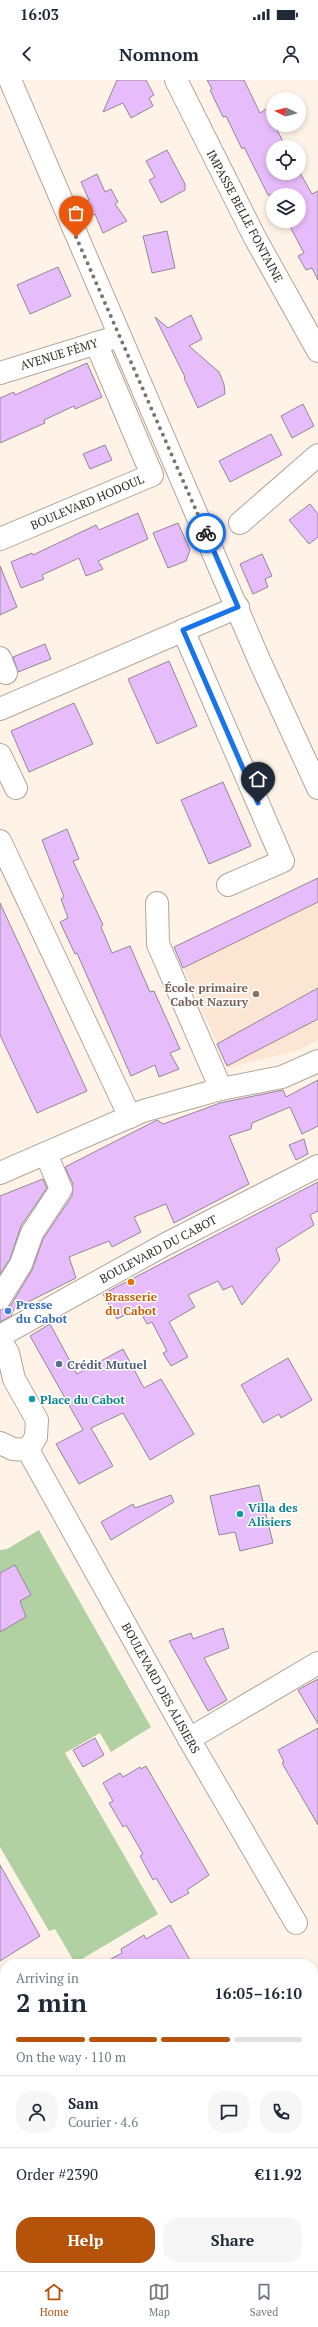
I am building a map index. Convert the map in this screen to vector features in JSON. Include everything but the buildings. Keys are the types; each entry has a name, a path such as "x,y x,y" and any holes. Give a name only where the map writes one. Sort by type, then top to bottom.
{"street":[{"path":"10,80 118,336 238,607 260,662 318,788"},
{"name":"IMPASSE BELLE FONTAINE","path":"176,80 254,236 318,351"},
{"name":"AVENUE FÉMY","path":"0,373 118,336"},
{"name":"BOULEVARD HODOUL","path":"0,538 152,475 96,343"},
{"path":"240,522 318,455"},
{"path":"0,709 238,607"},
{"path":"183,630 283,861 228,885"},
{"path":"0,755 16,788"},
{"path":"0,841 130,1118"},
{"path":"157,903 158,944 221,1089"},
{"path":"0,1173 130,1118 143,1111 221,1089 282,1077 318,1061"},
{"path":"0,1298 21,1264 32,1233 61,1189 46,1154"},
{"name":"BOULEVARD DU CABOT","path":"0,1336 166,1244 318,1167"},
{"path":"0,1340 8,1353 14,1379 37,1420 36,1437 28,1450 13,1449 0,1443"},
{"name":"BOULEVARD DES ALISIERS","path":"28,1450 189,1739 296,1923"},
{"path":"189,1739 318,1663"}],"shaded area":[{"name":"École primaire Cabot Nazury","path":"318,878 318,1040 302,1049 228,1068 174,947"}],"green space":[{"path":"39,1530 151,1727 111,1752 100,1733 65,1753 158,1914 82,1959 73,1959 55,1929 49,1931 0,1847 0,1632 24,1610 20,1601 31,1595 15,1565 1,1572 3,1576 0,1578 0,1550 7,1549"}],"way so far":[{"path":"76,237 118,336 206,533"}],"place":[{"name":"École primaire Cabot Nazury","path":"256,994"},
{"name":"Brasserie du Cabot","path":"131,1282"},
{"name":"Presse du Cabot","path":"8,1311"},
{"name":"Crédit Mutuel","path":"59,1364"},
{"name":"Place du Cabot","path":"32,1399"},
{"name":"Villa des Alisiers","path":"240,1514"}],"route":[{"path":"206,533 238,607 183,630 258,803"}]}
